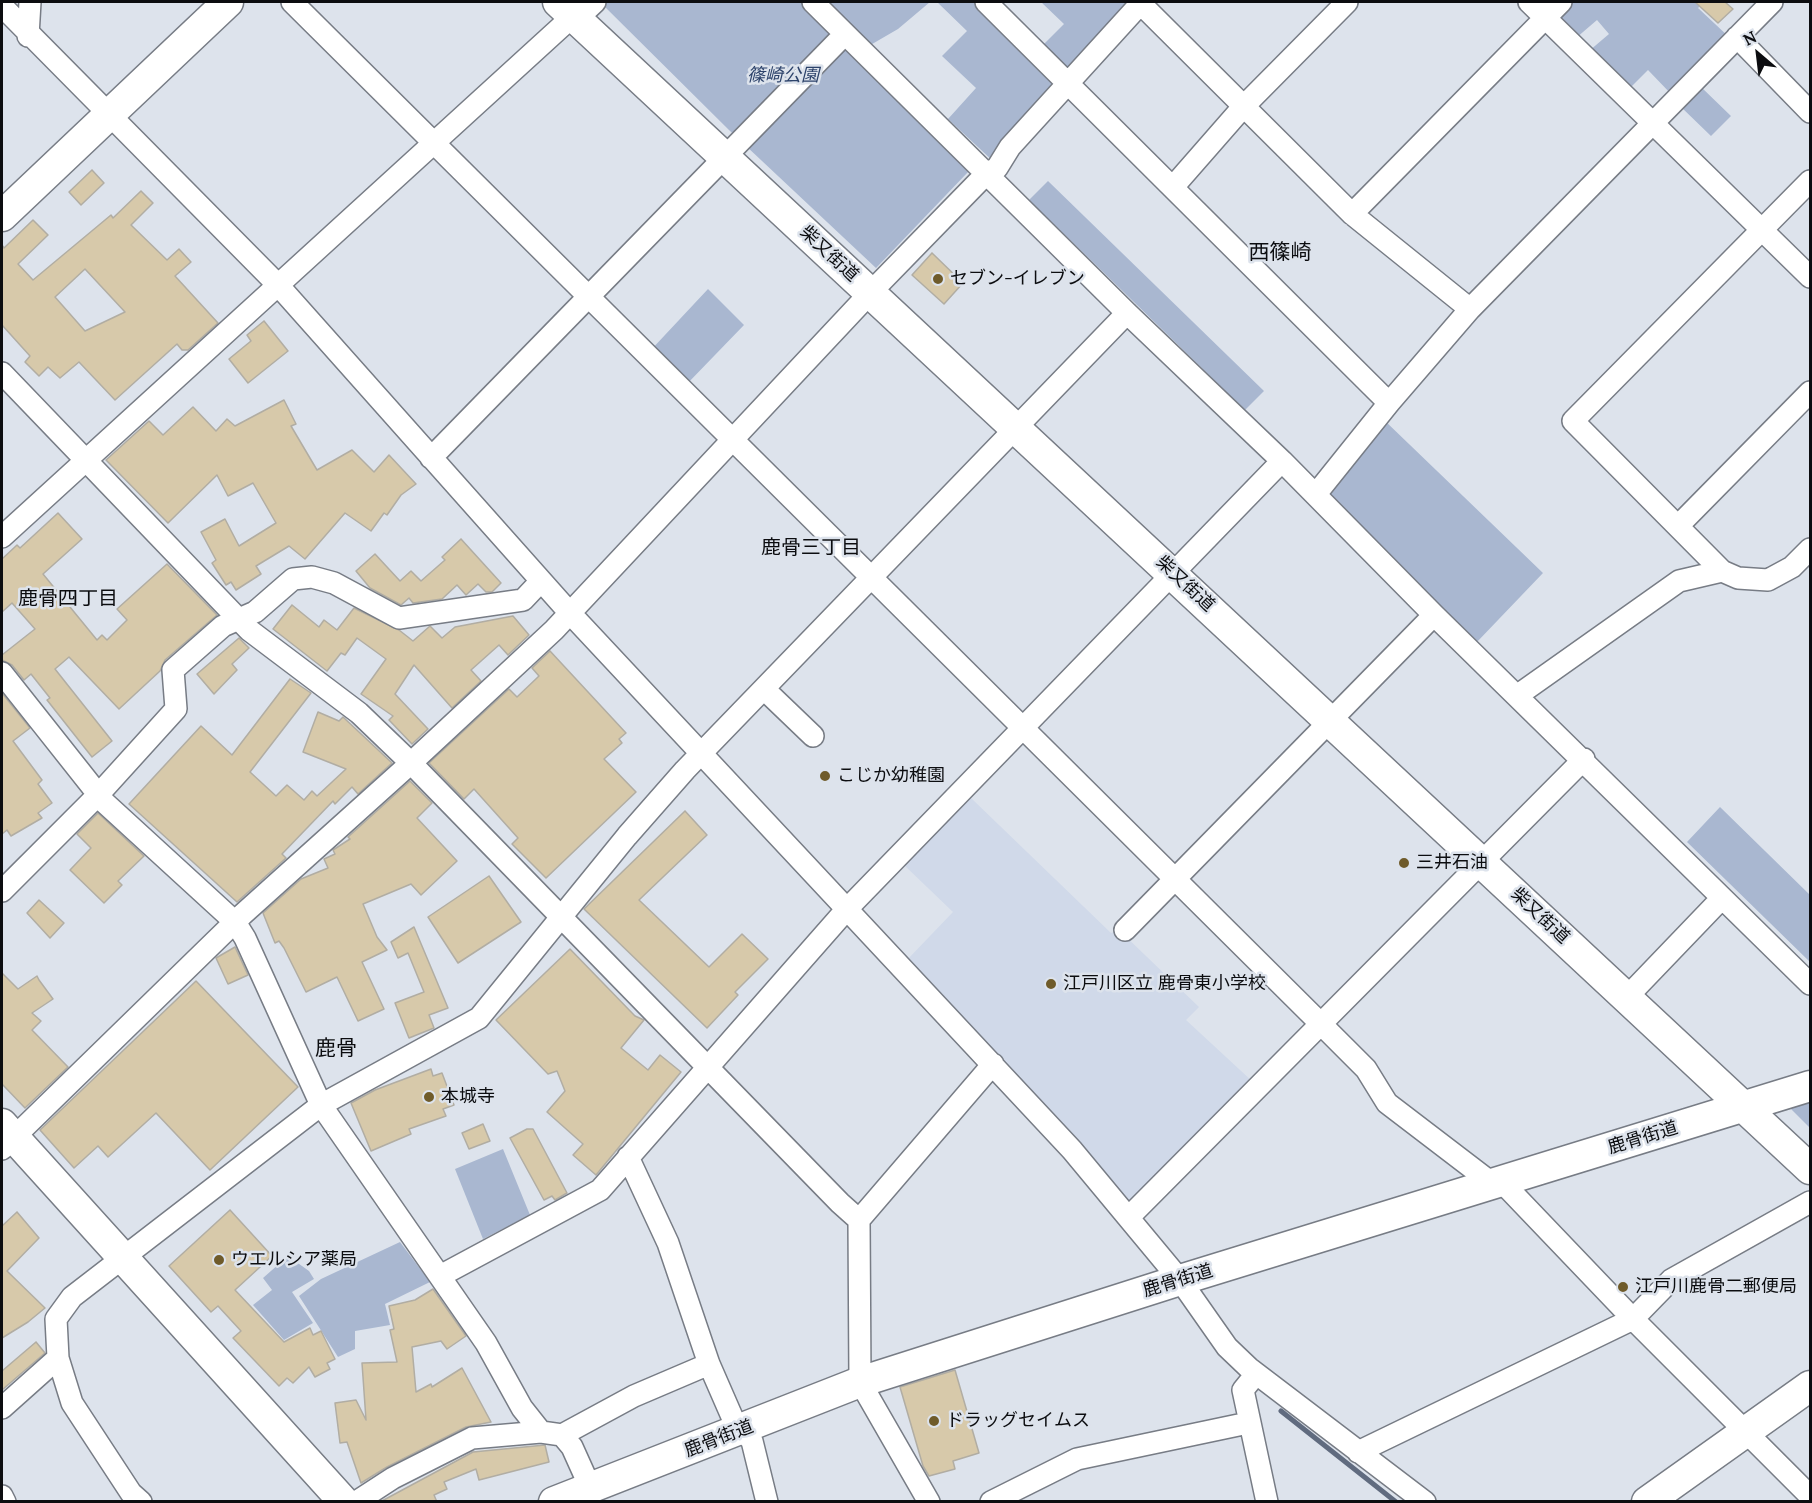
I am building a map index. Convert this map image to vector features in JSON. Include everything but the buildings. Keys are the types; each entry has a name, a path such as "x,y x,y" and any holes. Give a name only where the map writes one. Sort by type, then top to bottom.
{"street":[{"path":"28,36 30,2"},
{"path":"2,216 228,2"},
{"path":"292,2 1322,1024 1366,1069 1387,1103 1497,1182 1810,1496"},
{"path":"813,2 1127,313 1316,494 1434,615 1584,759 1810,984"},
{"path":"986,2 1389,403"},
{"path":"344,1502 123,1257 6,1137 235,922 554,630 871,292 986,174 997,168 1010,147 1141,2 1352,214 1470,309"},
{"path":"1173,187 1243,107 1347,2"},
{"path":"1529,2 1810,277"},
{"path":"1352,214 1561,2"},
{"path":"1316,494 1389,403 1470,309 1772,2"},
{"path":"2,6 28,36 278,285 569,612 846,910 993,1064 1129,1217 1180,1280 1227,1347 1257,1374 1425,1502"},
{"path":"2,537 436,144 575,10"},
{"name":"柴又街道","path":"575,10 724,157 1331,720 1810,1169"},
{"path":"431,458 845,34"},
{"path":"1737,37 1810,112"},
{"path":"1810,181 1573,421 1722,571 1738,578 1768,580 1792,567 1810,549"},
{"path":"141,1502 131,1493 72,1403 58,1358 56,1318 72,1297 321,1105 479,1018 627,836 702,753 1127,313"},
{"path":"2,373 238,620 360,713 411,763 859,1220"},
{"path":"1678,526 1810,392"},
{"path":"440,1276 600,1190 846,910 1282,461"},
{"path":"1518,695 1679,581 1722,571"},
{"path":"2,891 98,795 176,709 173,670 223,626 255,612 293,579 312,577 334,583 399,618 523,600 541,581"},
{"path":"1125,930 1178,880 1434,615"},
{"path":"2,673 98,795 235,922 245,938 321,1105 486,1343 522,1408 541,1432"},
{"path":"764,689 813,736"},
{"path":"1129,1217 1584,759"},
{"path":"1627,997 1722,898"},
{"path":"929,1502 860,1382 859,1220 993,1064"},
{"name":"鹿骨街道","path":"554,1502 596,1491 860,1382 1180,1280 1810,1086"},
{"path":"628,1157 668,1243 709,1364 733,1419 752,1441 768,1502"},
{"path":"1358,1452 1633,1319 1671,1280 1810,1202"},
{"path":"2,1408 58,1358"},
{"path":"356,1502 393,1478 472,1438 541,1432 562,1434 634,1396 709,1364"},
{"path":"1257,1374 1243,1390 1248,1424 1267,1502"},
{"path":"1647,1502 1810,1386"},
{"path":"991,1502 1077,1459 1248,1424"},
{"path":"562,1434 572,1447 596,1491"},
{"path":"2,1496 5,1502"}],"shaded area":[{"name":"江戸川区立 鹿骨東小学校","path":"971,798 1111,933 1119,930 1199,1007 1186,1020 1253,1082 1133,1201 1126,1201 906,961 953,912 904,865"}],"green space":[{"name":"篠崎公園","path":"608,2 930,2 898,29 867,47 969,171 876,268 729,130 604,6"},
{"path":"937,2 976,2 1058,83 994,162 948,119 976,88 942,56 967,31"},
{"path":"1041,2 1133,2 1067,72 1042,46 1064,24"},
{"path":"1539,2 1704,2 1698,8 1730,38 1673,96 1648,70 1628,90 1589,51 1609,34 1597,20 1576,38"},
{"path":"1700,86 1731,116 1711,136 1681,107"},
{"path":"1048,181 1264,391 1245,410 1029,200"},
{"path":"708,289 744,325 685,386 650,351"},
{"path":"1383,419 1543,573 1476,643 1319,491"},
{"path":"1720,807 1810,895 1810,962 1687,842"},
{"path":"1810,1102 1810,1128 1790,1108"},
{"path":"503,1149 530,1215 483,1239 455,1169"},
{"path":"400,1242 430,1282 385,1304 390,1325 355,1331 355,1349 338,1357 299,1296 321,1279"},
{"path":"288,1256 309,1271 314,1279 292,1292 313,1323 284,1340 253,1305 272,1290 263,1278"}],"waterway":[{"path":"1281,1411 1396,1502"}],"place":[{"name":"セブン-イレブン","path":"938,279"},
{"name":"こじか幼稚園","path":"825,776"},
{"name":"三井石油","path":"1404,863"},
{"name":"江戸川区立 鹿骨東小学校","path":"1051,984"},
{"name":"本城寺","path":"429,1097"},
{"name":"ウエルシア薬局","path":"219,1260"},
{"name":"江戸川鹿骨二郵便局","path":"1623,1287"},
{"name":"ドラッグセイムス","path":"934,1421"}],"district":[{"name":"西篠崎","path":"1280,253"},
{"name":"鹿骨三丁目","path":"811,548"},
{"name":"鹿骨四丁目","path":"68,599"},
{"name":"鹿骨","path":"336,1049"}]}
